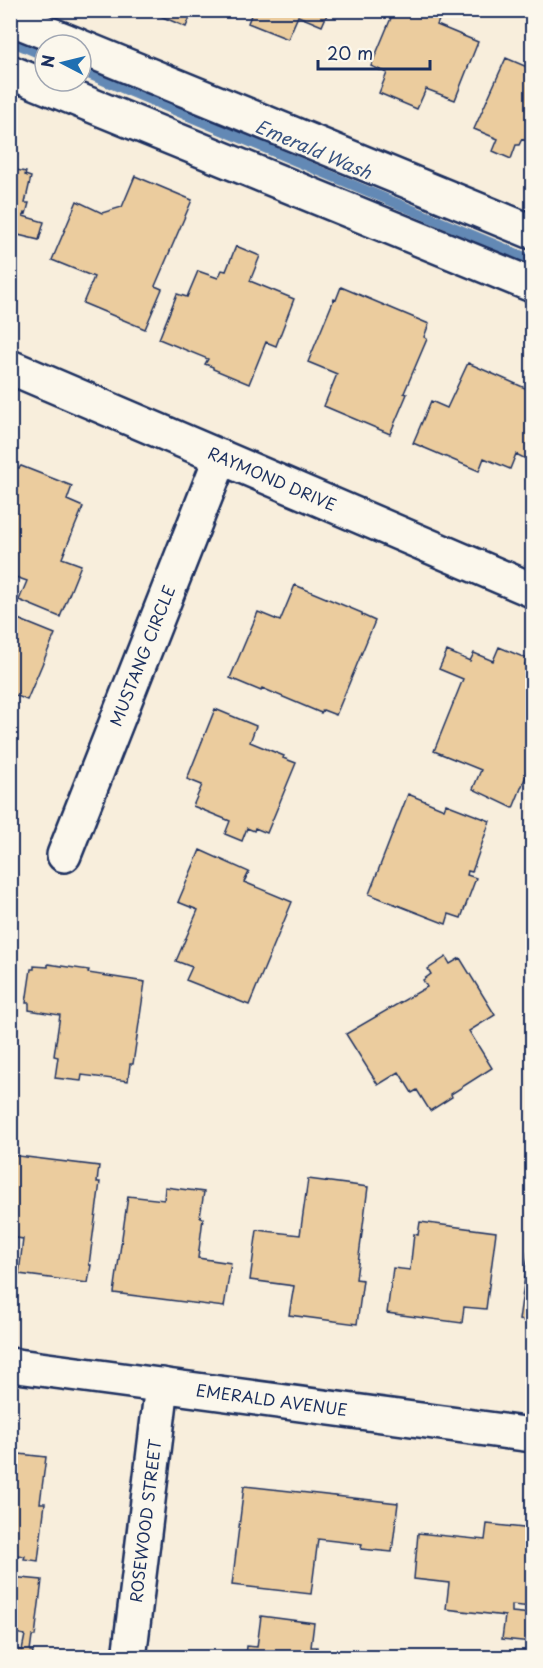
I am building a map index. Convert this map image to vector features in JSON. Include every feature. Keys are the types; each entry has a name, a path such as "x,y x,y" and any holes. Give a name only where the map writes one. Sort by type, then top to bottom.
{"street":[{"path":"10,18 47,33"},
{"path":"93,52 532,232"},
{"path":"10,72 532,285"},
{"name":"RAYMOND DRIVE","path":"10,367 532,590"},
{"name":"MUSTANG CIRCLE","path":"64,855 221,457"},
{"name":"EMERALD AVENUE","path":"10,1365 532,1435"},
{"name":"ROSEWOOD STREET","path":"129,1658 162,1385"}],"building":[{"path":"160,10 193,10 186,27 158,15"},
{"path":"253,10 329,10 322,26 298,16 288,39 248,23"},
{"path":"379,10 443,10 437,25 478,42 455,100 426,89 417,109 379,93 387,73 371,66 391,18 378,12"},
{"path":"532,53 532,167 526,165 531,143 522,139 519,145 516,145 511,159 493,151 498,139 474,129 506,58 527,67"},
{"path":"10,152 17,153 12,169 26,172 25,175 31,177 25,203 29,203 26,214 24,213 23,216 44,222 39,240 18,235 15,246 10,245"},
{"path":"135,176 192,200 155,286 162,289 145,329 83,303 94,277 52,260 77,201 102,213 122,207"},
{"path":"236,246 260,256 250,281 294,299 276,346 266,342 249,384 213,369 205,364 208,359 159,339 177,294 187,297 198,271 218,278 222,270 226,271"},
{"path":"341,287 429,324 424,337 427,339 404,393 407,394 390,434 324,406 337,374 308,362"},
{"path":"468,363 532,391 532,462 516,454 510,469 484,458 479,471 413,443 431,401 447,408"},
{"path":"10,464 72,486 67,500 83,507 62,558 81,565 60,617 19,600 27,581 10,575"},
{"path":"295,585 362,613 375,621 336,715 323,710 321,713 262,688 261,691 230,678 258,612 280,621"},
{"path":"13,617 55,634 27,700 10,693 10,619 12,620"},
{"path":"499,647 528,659 525,664 532,666 532,706 529,706 526,714 532,717 532,761 513,808 473,789 481,770 434,751 463,679 439,669 447,651 470,661 474,653 493,661"},
{"path":"215,709 256,726 250,742 296,763 267,833 255,828 254,831 247,828 242,841 225,834 230,821 193,806 202,785 187,779"},
{"path":"408,794 444,809 446,804 490,821 472,872 468,871 467,875 476,878 461,918 449,914 446,924 369,894"},
{"path":"200,850 249,872 244,882 292,902 249,1005 186,980 192,967 176,961 198,910 178,902"},
{"path":"446,957 450,964 460,958 495,1015 469,1031 492,1068 451,1094 452,1097 430,1111 417,1090 412,1093 399,1072 378,1085 346,1034 427,987 423,980 431,974 428,969"},
{"path":"48,964 145,982 133,1064 130,1064 128,1081 82,1075 81,1081 55,1078 58,1057 54,1056 60,1015 29,1010 29,1003 26,1003 31,969 34,969 34,966 48,967"},
{"path":"10,1155 99,1166 97,1182 100,1182 88,1283 19,1274 23,1239 10,1237"},
{"path":"308,1179 368,1187 356,1279 363,1280 357,1324 289,1315 294,1286 250,1280 257,1230 300,1235"},
{"path":"165,1187 204,1192 198,1258 231,1263 224,1307 114,1293 128,1196 164,1200"},
{"path":"420,1222 496,1232 486,1309 464,1307 462,1323 387,1313 393,1268 410,1270 414,1234 418,1235"},
{"path":"529,1248 532,1248 532,1322 519,1320"},
{"path":"10,1453 46,1457 40,1503 45,1503 38,1561 10,1554"},
{"path":"244,1486 398,1503 392,1552 361,1549 362,1544 318,1539 311,1594 232,1585"},
{"path":"487,1524 532,1529 532,1607 512,1605 512,1612 532,1614 532,1642 502,1639 505,1616 446,1609 449,1583 414,1579 418,1533 485,1540"},
{"path":"10,1577 42,1580 35,1636 32,1636 30,1651 33,1651 32,1658 10,1658 10,1649 22,1650 25,1635 10,1632"},
{"path":"261,1616 314,1623 311,1647 317,1647 316,1658 245,1658 246,1646 257,1647"}],"waterway":[{"name":"Emerald Wash","path":"10,41 33,51"},
{"name":"Emerald Wash","path":"93,76 532,260"}]}
